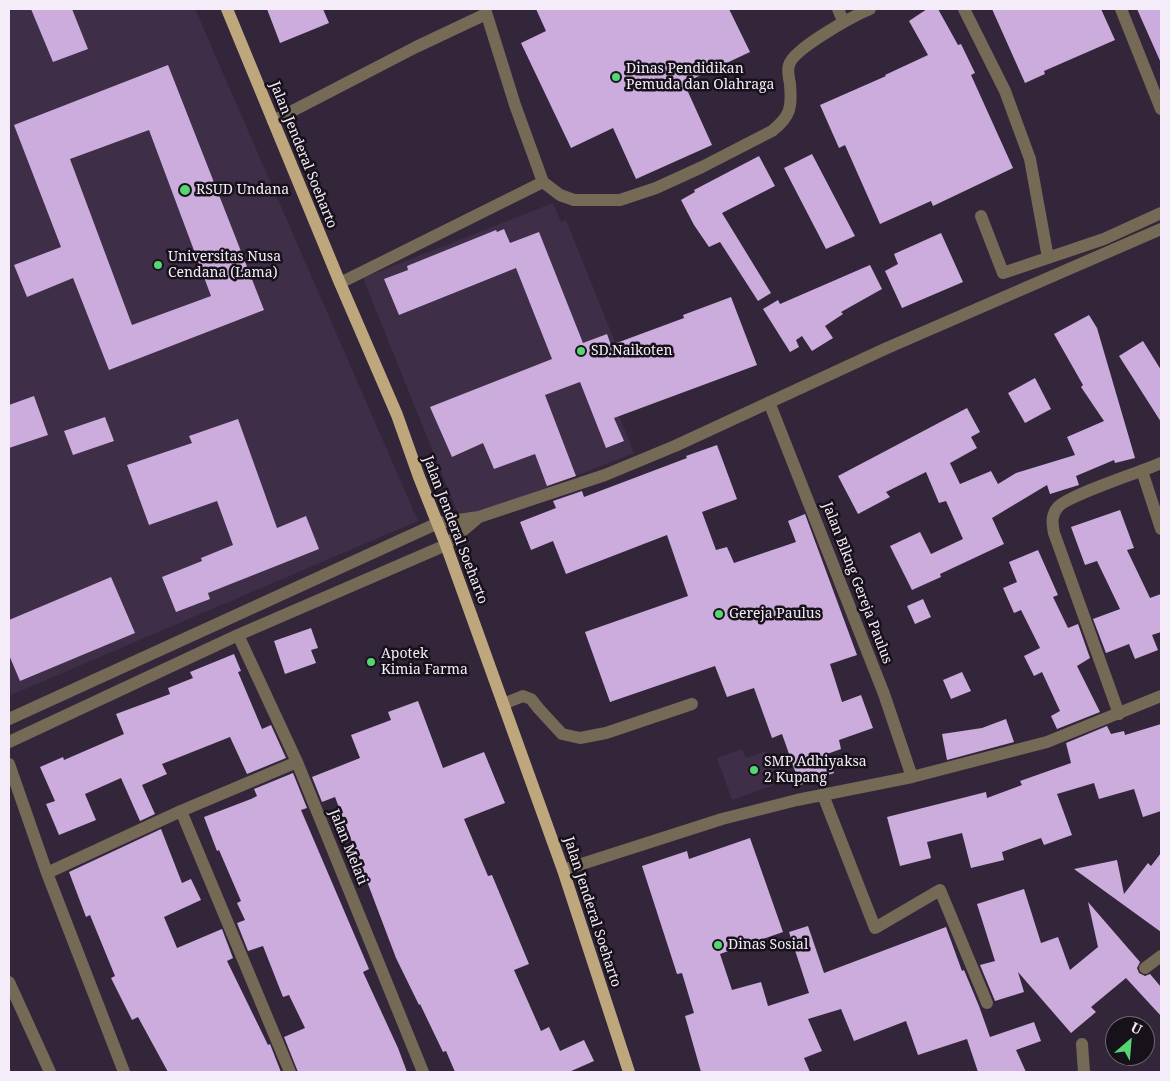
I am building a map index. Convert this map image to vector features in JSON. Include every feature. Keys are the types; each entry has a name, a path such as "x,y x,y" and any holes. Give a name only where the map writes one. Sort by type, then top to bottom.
{"main road":[{"name":"Jalan Jenderal Soeharto","path":"227,9 340,283 397,415 438,523 563,870 629,1072"}],"street":[{"path":"838,9 843,21"},
{"path":"273,120 486,12 515,105 544,182 560,195 574,200 620,200 656,188 772,131 788,115 791,93 789,64 795,55 843,21 870,9"},
{"path":"964,9 1006,91 1030,159 1048,258"},
{"path":"1121,9 1161,109"},
{"path":"340,283 544,182"},
{"path":"1003,273 1104,239 1161,213"},
{"path":"980,216 1010,294"},
{"path":"9,719 438,523 479,517 605,475 675,446 887,348 1161,229"},
{"name":"Jalan Blkng Gereja Paulus","path":"769,402 884,694 912,777"},
{"path":"1119,714 1054,532 1052,521 1059,505 1079,495 1161,463"},
{"path":"1142,471 1161,529"},
{"path":"9,742 238,635 446,545 479,517"},
{"name":"Jalan Melati","path":"238,635 297,762 423,1072"},
{"path":"503,704 523,696 531,699 562,734 580,738 606,733 692,704"},
{"path":"563,870 722,819 823,794 912,777 1047,742 1161,696"},
{"path":"47,873 181,811 297,762"},
{"path":"9,764 47,873 124,1072"},
{"path":"823,794 876,928 940,890 987,1003"},
{"path":"181,811 290,1072"},
{"path":"1145,968 1161,956"},
{"path":"9,982 50,1072"},
{"path":"1082,1044 1084,1072"}],"shaded area":[{"name":"Universitas Nusa Cendana (Lama)","path":"9,9 195,9 418,521 11,695 9,691"},
{"path":"553,203 561,222 566,220 625,367 603,376 634,453 461,521 363,278"},
{"name":"SMP Adhiyaksa 2 Kupang","path":"742,749 746,758 766,751 770,761 782,757 790,779 732,800 717,758"}],"building":[{"path":"31,9 72,9 88,49 53,62"},
{"path":"267,9 323,9 329,23 280,43"},
{"name":"Dinas Pendidikan Pemuda dan Olahraga","path":"536,9 729,9 750,52 684,83 712,145 636,179 613,128 571,148 521,43 546,31"},
{"path":"927,9 938,9 958,45 961,44 975,73 971,75 1013,168 933,206 931,201 880,224 845,145 839,148 820,105 928,55 909,21"},
{"path":"992,9 1101,9 1115,40 1044,71 1045,74 1025,83"},
{"path":"1137,9 1161,9 1161,63"},
{"path":"168,65 264,310 109,370 73,278 27,297 14,265 61,247 14,125","holes":["149,130 211,296 132,325 70,159"]},
{"path":"812,154 855,236 826,249 784,168"},
{"path":"759,156 775,186 722,213 771,293 758,301 720,242 709,247 694,225 681,200 695,192 694,190"},
{"path":"504,229 510,243 539,232 583,343 607,334 611,345 684,318 683,315 731,297 757,365 614,418 624,441 606,448 580,382 545,395 576,476 547,486 535,454 494,469 483,443 452,457 430,407 552,359 516,268 399,315 384,279 408,270 407,266 496,230 497,232"},
{"path":"941,233 963,282 902,308 885,271 898,264 894,254"},
{"path":"870,265 882,289 841,312 843,314 825,326 833,338 812,351 802,336 796,340 799,347 790,352 763,309 778,300 780,304"},
{"path":"1089,315 1097,328 1135,458 1115,463 1114,460 1076,476 1079,485 1050,494 1047,485 992,518 1004,544 940,574 941,577 912,590 890,546 920,532 931,554 963,539 946,501 939,503 926,472 886,492 890,497 858,514 838,476 967,408 980,432 971,437 977,448 950,463 960,484 991,471 998,484 1016,473 1075,455 1067,437 1104,421 1081,387 1083,385 1054,334"},
{"path":"1143,341 1161,370 1161,422 1119,356"},
{"path":"1035,378 1051,409 1025,423 1008,393"},
{"path":"34,396 48,435 9,448 9,405"},
{"path":"105,417 114,441 73,455 64,431"},
{"path":"238,419 277,528 306,516 319,549 208,593 210,599 176,612 162,577 202,561 201,558 233,545 217,501 149,525 127,465 192,443 189,436"},
{"path":"717,445 737,499 702,512 716,550 727,547 734,563 796,542 788,521 805,514 857,655 830,664 842,702 861,695 873,728 839,740 841,749 827,754 834,773 800,785 782,734 772,738 754,688 727,697 715,666 610,702 585,632 688,596 667,535 566,574 553,541 531,550 520,522 556,508 553,501 582,491 584,497"},
{"path":"1120,510 1134,548 1127,550 1150,598 1161,594 1161,632 1152,635 1158,650 1135,659 1129,644 1106,653 1093,619 1120,609 1097,561 1085,565 1071,527"},
{"path":"1038,550 1058,595 1053,597 1068,628 1078,624 1090,658 1077,666 1100,712 1057,729 1051,716 1060,711 1042,672 1034,676 1024,656 1040,648 1021,610 1014,613 1003,588 1017,582 1009,562"},
{"path":"111,577 135,633 20,681 9,655 9,620"},
{"path":"923,599 931,617 915,624 907,606"},
{"path":"311,628 318,648 311,650 316,663 285,674 274,641"},
{"path":"234,654 241,671 238,672 262,729 271,725 286,758 247,774 230,737 162,764 167,774 142,785 155,814 140,821 121,778 85,794 96,820 59,835 46,804 55,801 40,767 63,757 64,760 124,734 116,714 170,694 168,688 193,678 190,672"},
{"path":"962,672 971,691 951,699 943,680"},
{"path":"418,701 443,768 484,752 505,803 464,819 488,876 492,875 529,964 514,970 541,1031 549,1027 560,1051 584,1040 594,1061 569,1072 455,1072 446,1051 443,1052 396,958 335,797 322,802 312,777 360,758 351,735 391,720 388,712"},
{"path":"1006,719 1014,742 947,760 942,734 982,728"},
{"path":"1161,724 1161,811 1143,817 1134,789 1099,799 1094,783 1057,794 1072,835 1044,845 1041,838 1002,852 1004,860 971,868 962,833 927,842 931,858 900,866 887,817 986,792 987,798 1022,785 1020,781 1071,763 1066,743 1107,726 1111,734 1124,731 1125,735"},
{"path":"293,773 307,808 301,810 369,969 363,972 407,1072 298,1072 284,1037 305,1028 289,995 283,997 263,946 248,951 237,923 245,920 237,903 241,901 219,850 217,851 204,817 251,799 257,796 254,789"},
{"path":"161,829 182,883 191,879 201,900 164,917 177,948 222,929 233,958 227,961 268,1045 270,1044 281,1072 168,1072 138,1017 132,1020 111,978 115,976 90,915 86,917 69,872"},
{"path":"750,838 783,932 720,954 732,990 761,982 768,1006 809,993 789,932 808,926 824,973 946,927 990,1037 1034,1022 1041,1041 1016,1050 1026,1072 978,1072 967,1039 918,1055 906,1021 854,1041 841,1009 808,1019 822,1051 804,1058 810,1072 701,1072 685,1016 694,1013 682,973 677,974 642,866 687,851 689,859"},
{"path":"1161,853 1161,932 1074,869 1117,860 1124,894 1148,863 1151,866"},
{"path":"1024,889 1041,943 1058,937 1070,970 1098,947 1088,902 1140,962 1137,968 1139,973 1145,976 1150,974 1161,987 1161,1016 1126,978 1091,1007 1096,1012 1071,1033 1018,972 1024,992 995,1001 980,965 995,961 977,904"}],"place":[{"name":"Dinas Pendidikan Pemuda dan Olahraga","path":"616,77"},
{"name":"RSUD Undana","path":"185,190"},
{"name":"Universitas Nusa Cendana (Lama)","path":"158,265"},
{"name":"SD.Naikoten","path":"581,351"},
{"name":"Gereja Paulus","path":"719,614"},
{"name":"Apotek Kimia Farma","path":"371,662"},
{"name":"SMP Adhiyaksa 2 Kupang","path":"754,770"},
{"name":"Dinas Sosial","path":"718,945"}]}
